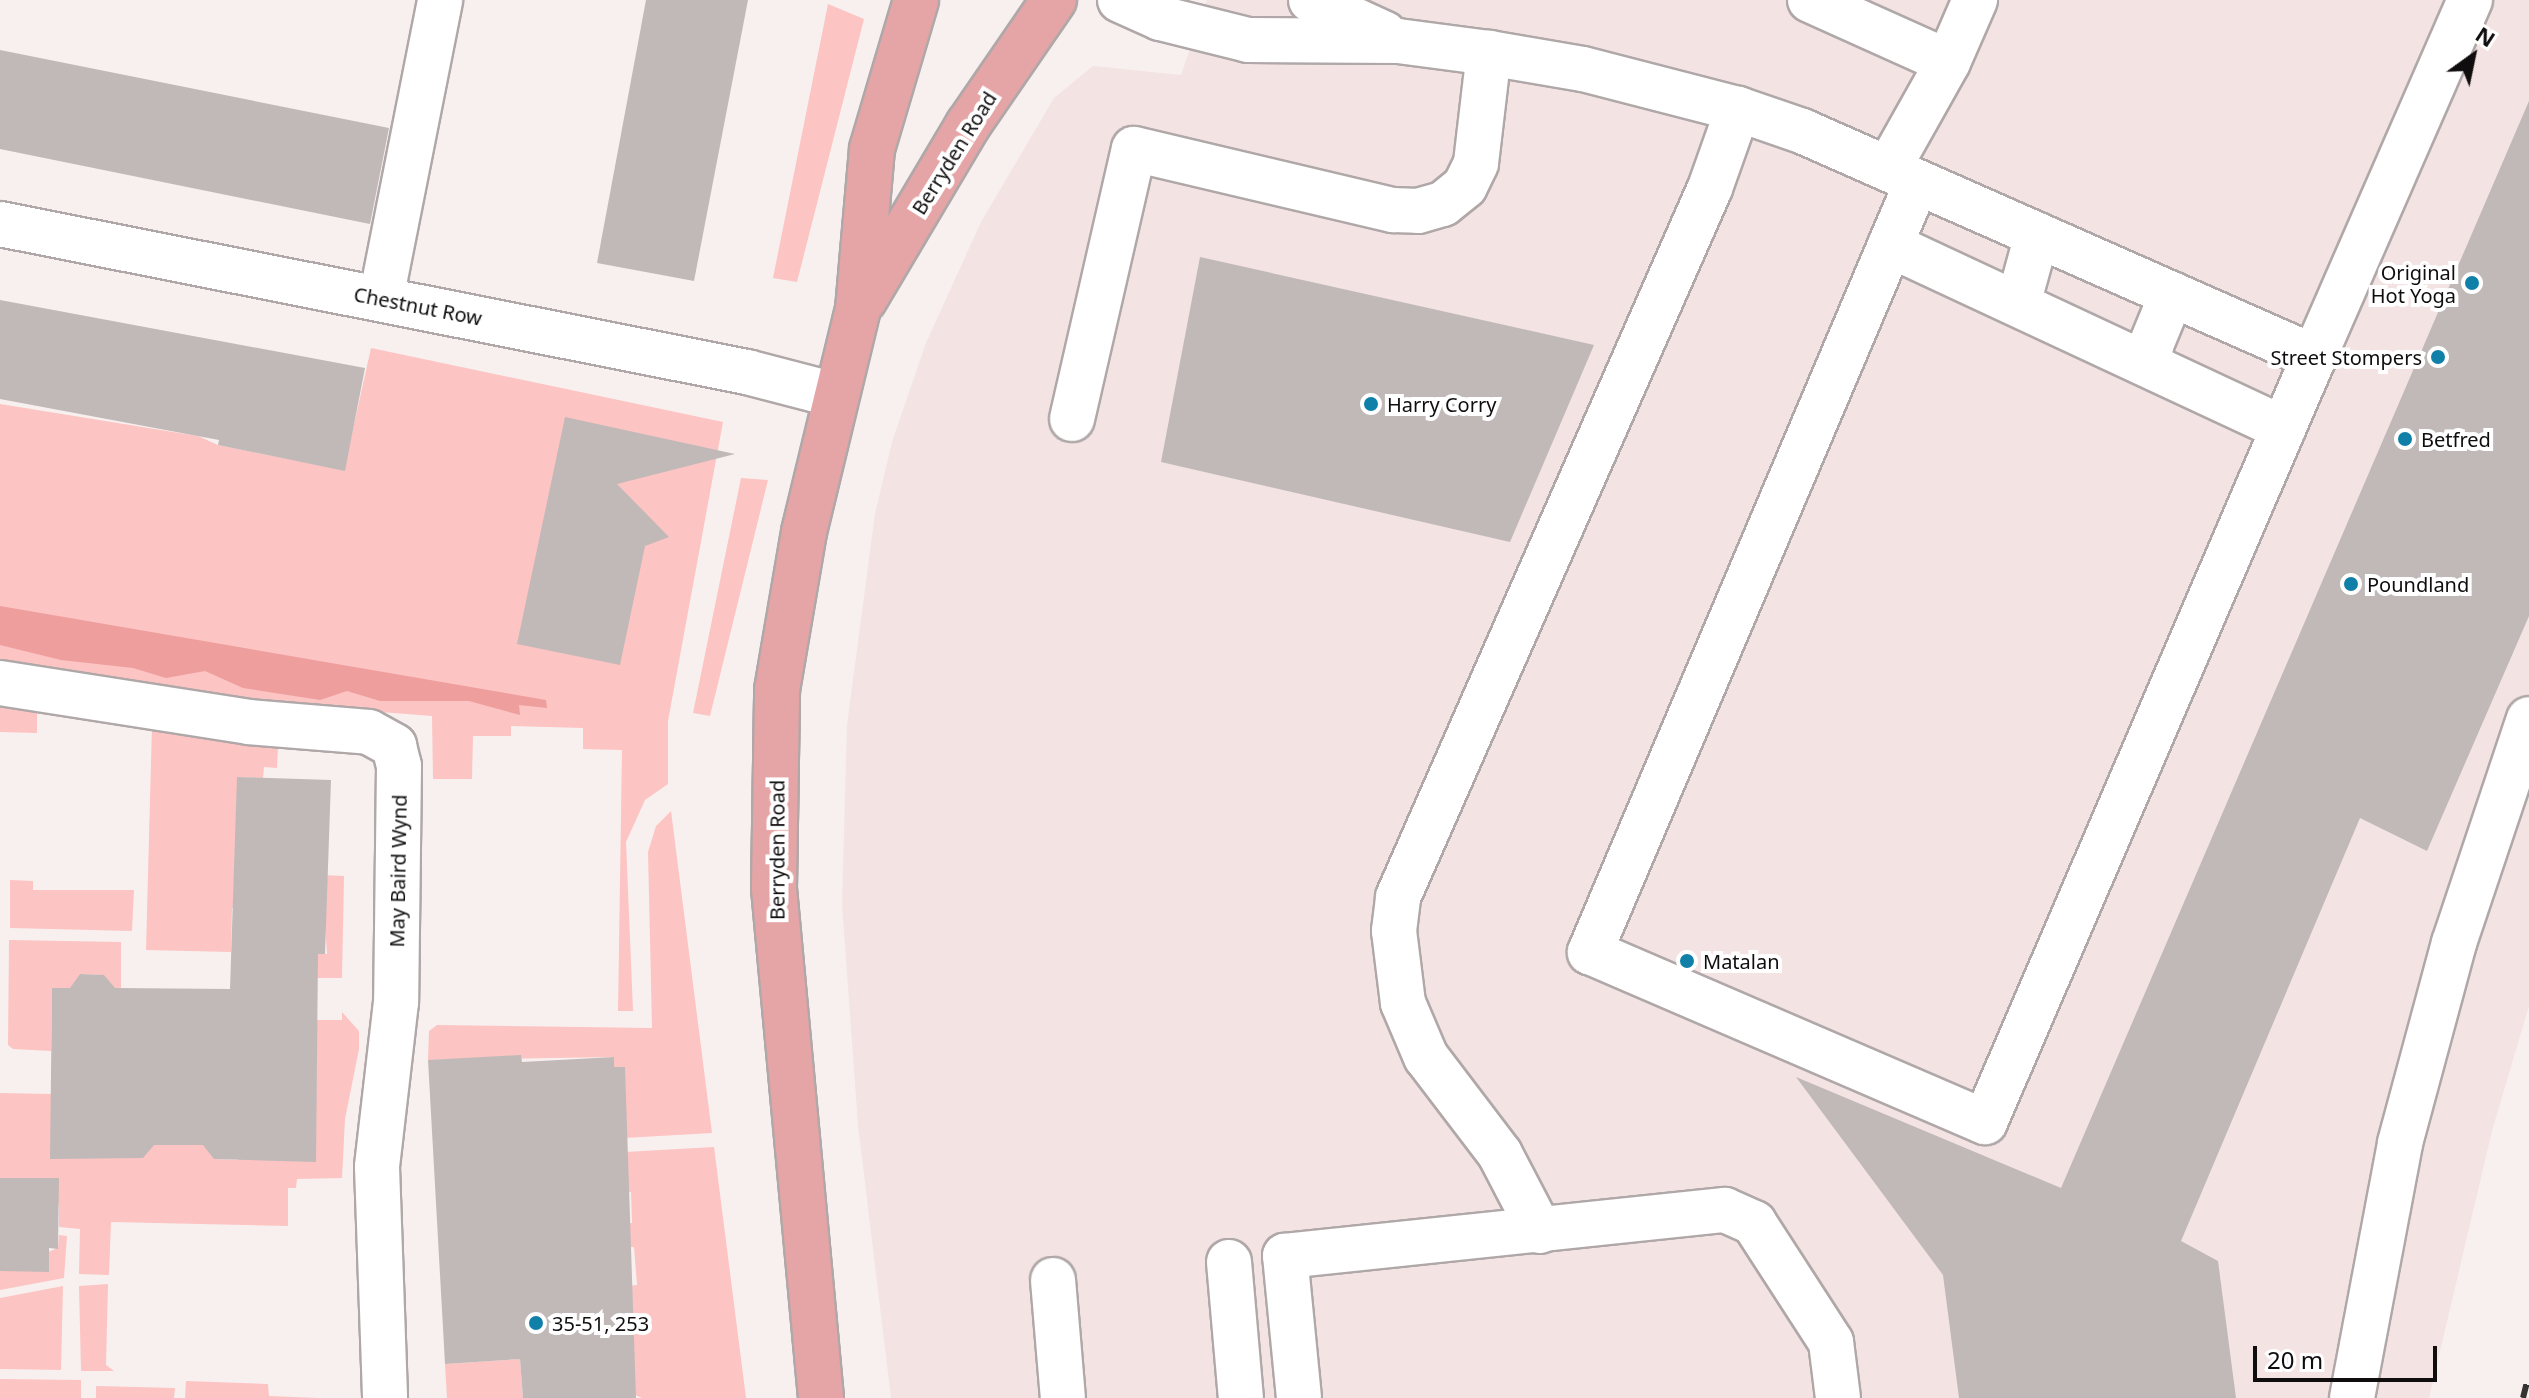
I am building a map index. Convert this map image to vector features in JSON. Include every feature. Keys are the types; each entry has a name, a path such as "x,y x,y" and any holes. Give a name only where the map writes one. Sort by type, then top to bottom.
{"main road":[{"name":"Berryden Road","path":"821,1398 774,888 777,690 804,532 858,309 872,149 916,0"},
{"name":"Berryden Road","path":"858,309 968,125 1054,0"}],"street":[{"path":"381,299 440,0"},
{"path":"1120,0 1160,18 1248,40 1398,41 1489,53 1583,69 1738,109 1903,176 2314,357"},
{"path":"1311,0 1398,41"},
{"path":"1810,0 1948,62"},
{"path":"1975,0 1903,176 1890,245 1590,952 1985,1122 2470,0"},
{"path":"1072,419 1134,149 1393,210 1418,211 1443,204 1465,186 1476,163 1489,53"},
{"path":"1540,1231 1500,1154 1426,1057 1403,1003 1394,931 1398,897 1710,188 1738,109"},
{"name":"Chestnut Row","path":"0,224 747,372 835,395"},
{"path":"2018,304 2037,235"},
{"path":"1890,245 2283,428"},
{"path":"2149,364 2151,345 2172,294"},
{"name":"May Baird Wynd","path":"0,683 248,722 369,732 394,746 399,766 397,993 377,1167 385,1398"},
{"path":"2352,1398 2400,1143 2454,943 2529,719"},
{"path":"1299,1398 1285,1256 1725,1210 1754,1223 1831,1342 1838,1398"},
{"path":"1229,1262 1241,1398"},
{"path":"1053,1280 1063,1398"}],"shaded area":[{"path":"1207,0 2529,0 2529,1006 2492,1131 2429,1398 891,1398 858,1125 842,904 847,725 875,514 892,442 926,343 981,222 1054,98 1093,66 1181,75"},
{"path":"828,4 864,19 797,282 773,278"},
{"path":"371,348 723,422 668,721 668,784 645,800 626,842 633,1011 618,1011 622,750 583,749 583,728 511,726 511,736 473,736 472,779 433,779 432,716 252,702 0,663 0,404 198,436 218,445 344,470"},
{"path":"741,478 768,480 710,716 693,713"},
{"path":"0,606 546,700 547,708 519,705 520,715 469,701 380,701 347,691 320,700 243,688 205,671 166,678 133,668 61,660 0,645"},
{"path":"0,702 37,708 37,733 0,732"},
{"path":"152,725 278,747 277,768 264,767 263,778 237,777 239,908 232,908 231,952 146,950"},
{"path":"671,811 712,1133 624,1138 625,1067 614,1067 614,1057 428,1060 429,1031 437,1025 652,1028 648,852 656,826"},
{"path":"322,875 344,876 342,978 287,978 300,953 327,954"},
{"path":"10,880 33,881 33,890 134,890 132,931 10,928"},
{"path":"9,940 121,942 121,988 111,988 103,975 80,974 74,988 52,988 51,1051 13,1049 8,1045"},
{"path":"342,1012 359,1031 359,1049 345,1119 342,1178 297,1179 296,1188 288,1188 288,1226 111,1222 109,1275 79,1274 80,1229 59,1227 59,1204 0,1178 0,1093 51,1094 51,1143 208,1145 214,1159 238,1160 303,1020 342,1020"},
{"path":"714,1147 746,1398 642,1398 635,1395 628,1286 637,1285 634,1247 625,1247 625,1224 632,1223 631,1192 622,1192 625,1152"},
{"path":"59,1235 67,1236 64,1278 0,1290 0,1271 58,1248"},
{"path":"108,1284 106,1365 114,1371 81,1371 79,1286"},
{"path":"63,1286 61,1370 0,1369 0,1298"},
{"path":"520,1359 523,1398 447,1398 445,1364"},
{"path":"0,1379 81,1380 81,1398 0,1398"},
{"path":"186,1381 268,1384 269,1396 318,1398 185,1398"},
{"path":"96,1386 175,1388 174,1398 96,1398"}],"building":[{"path":"646,0 748,0 694,281 597,263"},
{"path":"0,50 389,128 370,224 0,149"},
{"path":"2529,101 2529,616 2427,851 2360,818 2181,1241 2218,1261 2236,1398 1959,1398 1943,1275 1796,1077 2061,1188"},
{"name":"Harry Corry","path":"1200,257 1594,345 1510,542 1161,462"},
{"path":"0,300 365,368 345,471 218,445 219,440 0,399"},
{"path":"565,417 735,454 617,484 669,537 645,546 620,665 517,644"},
{"path":"237,777 331,780 325,954 318,954 316,1162 214,1159 203,1145 154,1145 143,1158 50,1159 52,988 70,988 80,974 104,975 115,988 230,989"},
{"path":"521,1055 522,1062 614,1057 614,1067 625,1067 636,1398 523,1398 520,1359 445,1364 428,1060"},
{"path":"0,1178 59,1178 58,1249 49,1248 49,1272 0,1271"}],"railway":[{"path":"2523,1398 2529,1374"}],"place":[{"name":"Original Hot Yoga","path":"2472,283"},
{"name":"Street Stompers","path":"2438,357"},
{"name":"Harry Corry","path":"1371,404"},
{"name":"Betfred","path":"2405,439"},
{"name":"Poundland","path":"2351,584"},
{"name":"Matalan","path":"1687,961"},
{"name":"35-51, 253","path":"536,1323"}]}
